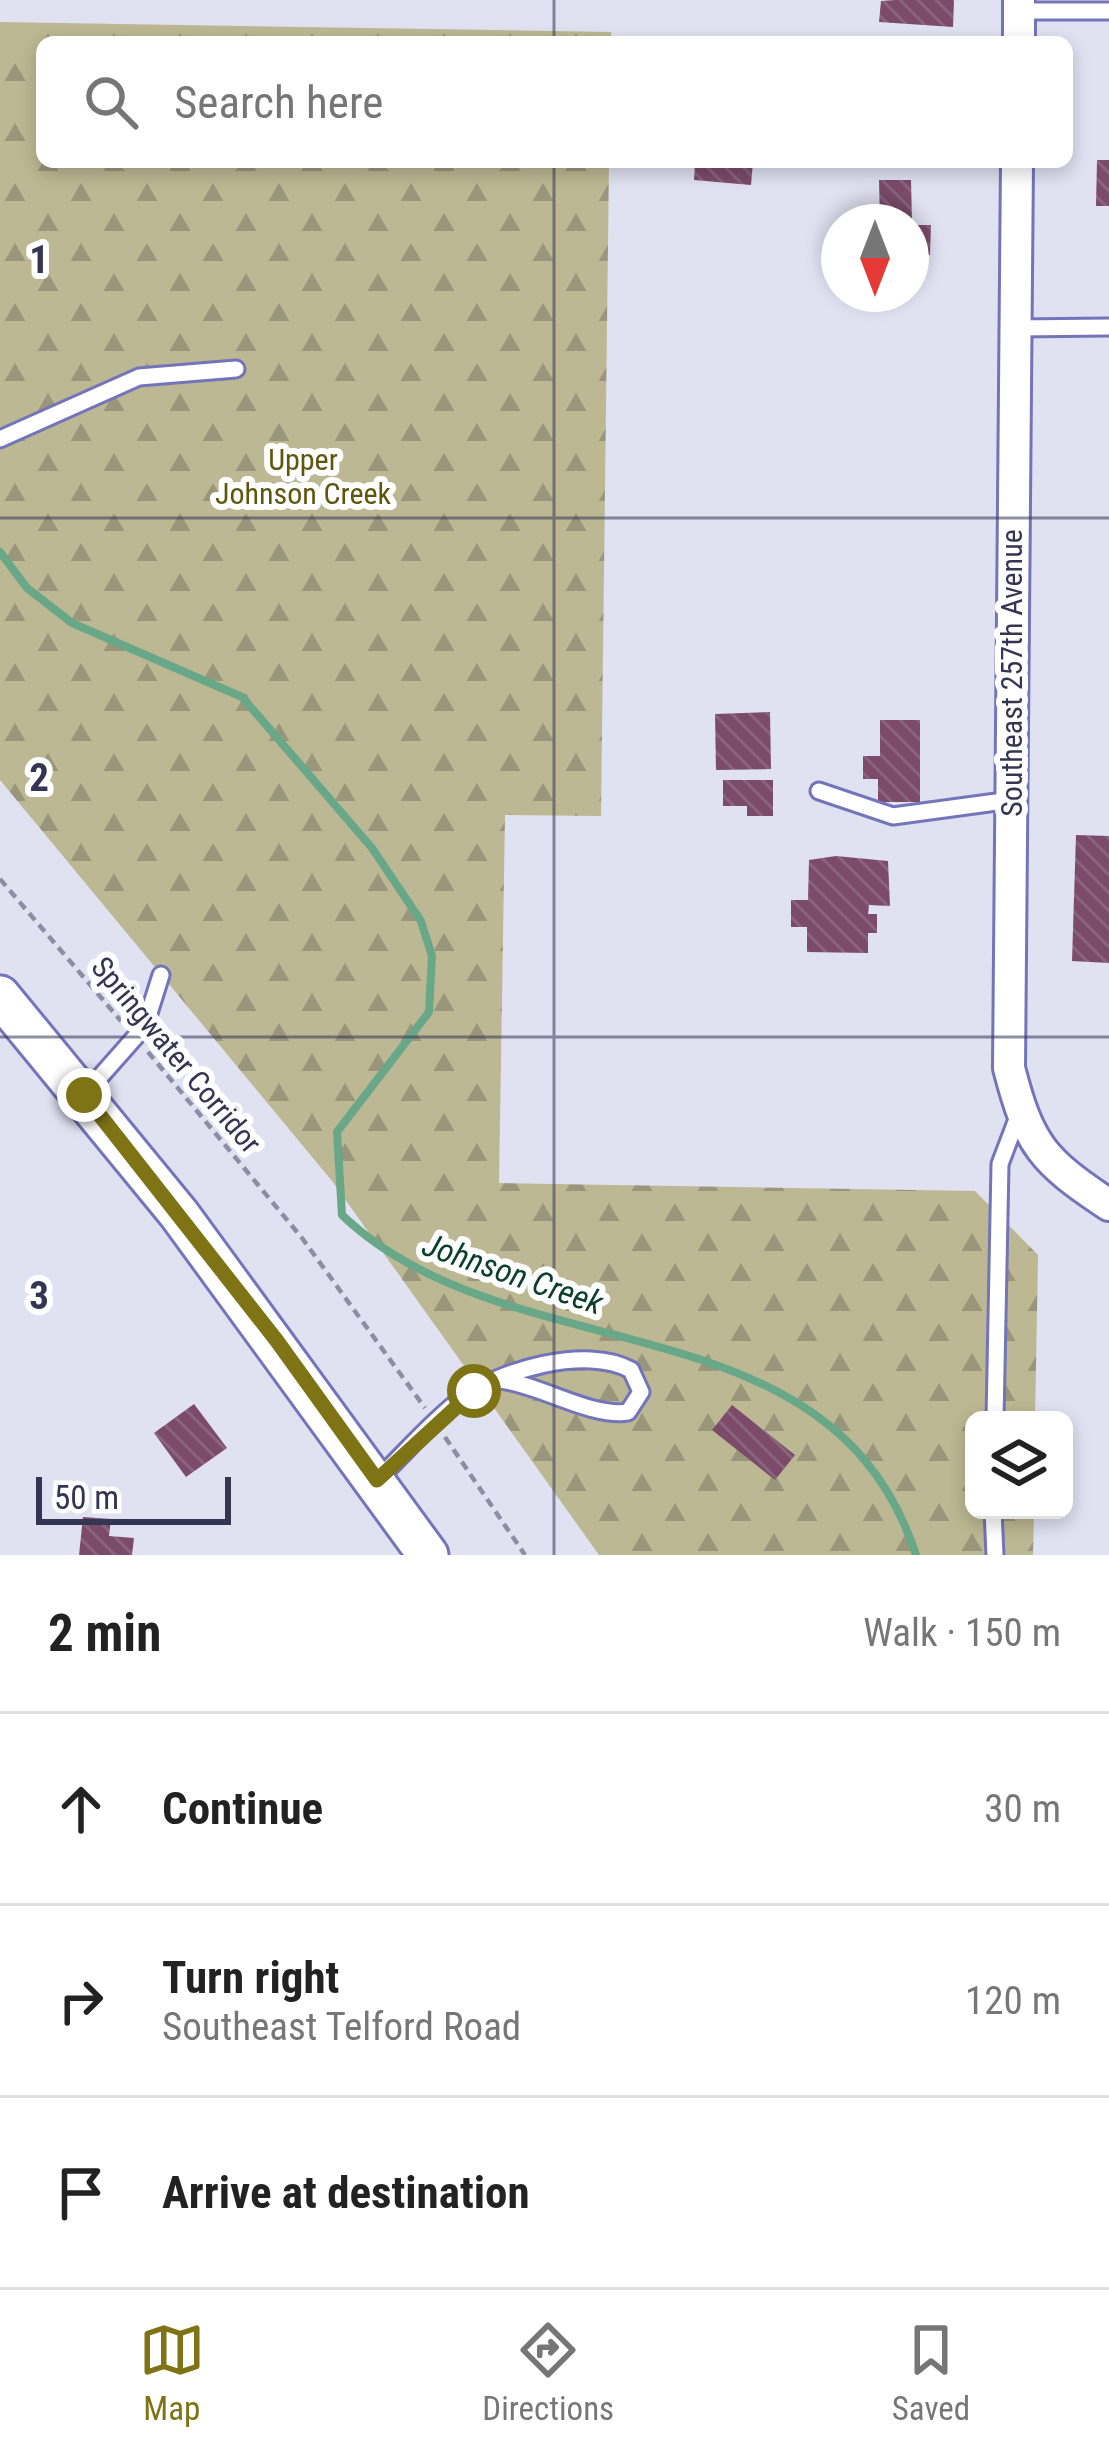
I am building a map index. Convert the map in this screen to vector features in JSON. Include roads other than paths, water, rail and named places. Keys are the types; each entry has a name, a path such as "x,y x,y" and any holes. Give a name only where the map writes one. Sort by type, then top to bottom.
{"street":[{"path":"1018,36 1019,5"},
{"name":"Southeast 257th Avenue","path":"1017,168 1009,1069 1024,1127 1058,1171 1109,1205"},
{"path":"0,996 277,1341 428,1555"}],"lane":[{"path":"1019,5 1109,11"},
{"path":"1016,328 1109,327"},
{"path":"0,440 104,388 139,377 236,369"},
{"path":"819,791 892,816 1011,800"},
{"path":"84,1095 136,1039 149,1017 160,975"},
{"path":"995,1411 1000,1164 1020,1111"},
{"path":"377,1480 459,1400 500,1380 574,1361 607,1361 631,1370 641,1392 628,1412 610,1413 552,1391 500,1380"},
{"path":"993,1519 995,1555"}],"waterway":[{"name":"Johnson Creek","path":"0,552 27,588 72,623 242,697 372,848 421,921 432,956 429,1012 337,1132 342,1215 411,1265 491,1299 741,1375 814,1414 874,1472 916,1555"}],"park label":[{"name":"Upper Johnson Creek","path":"303,477"}]}
